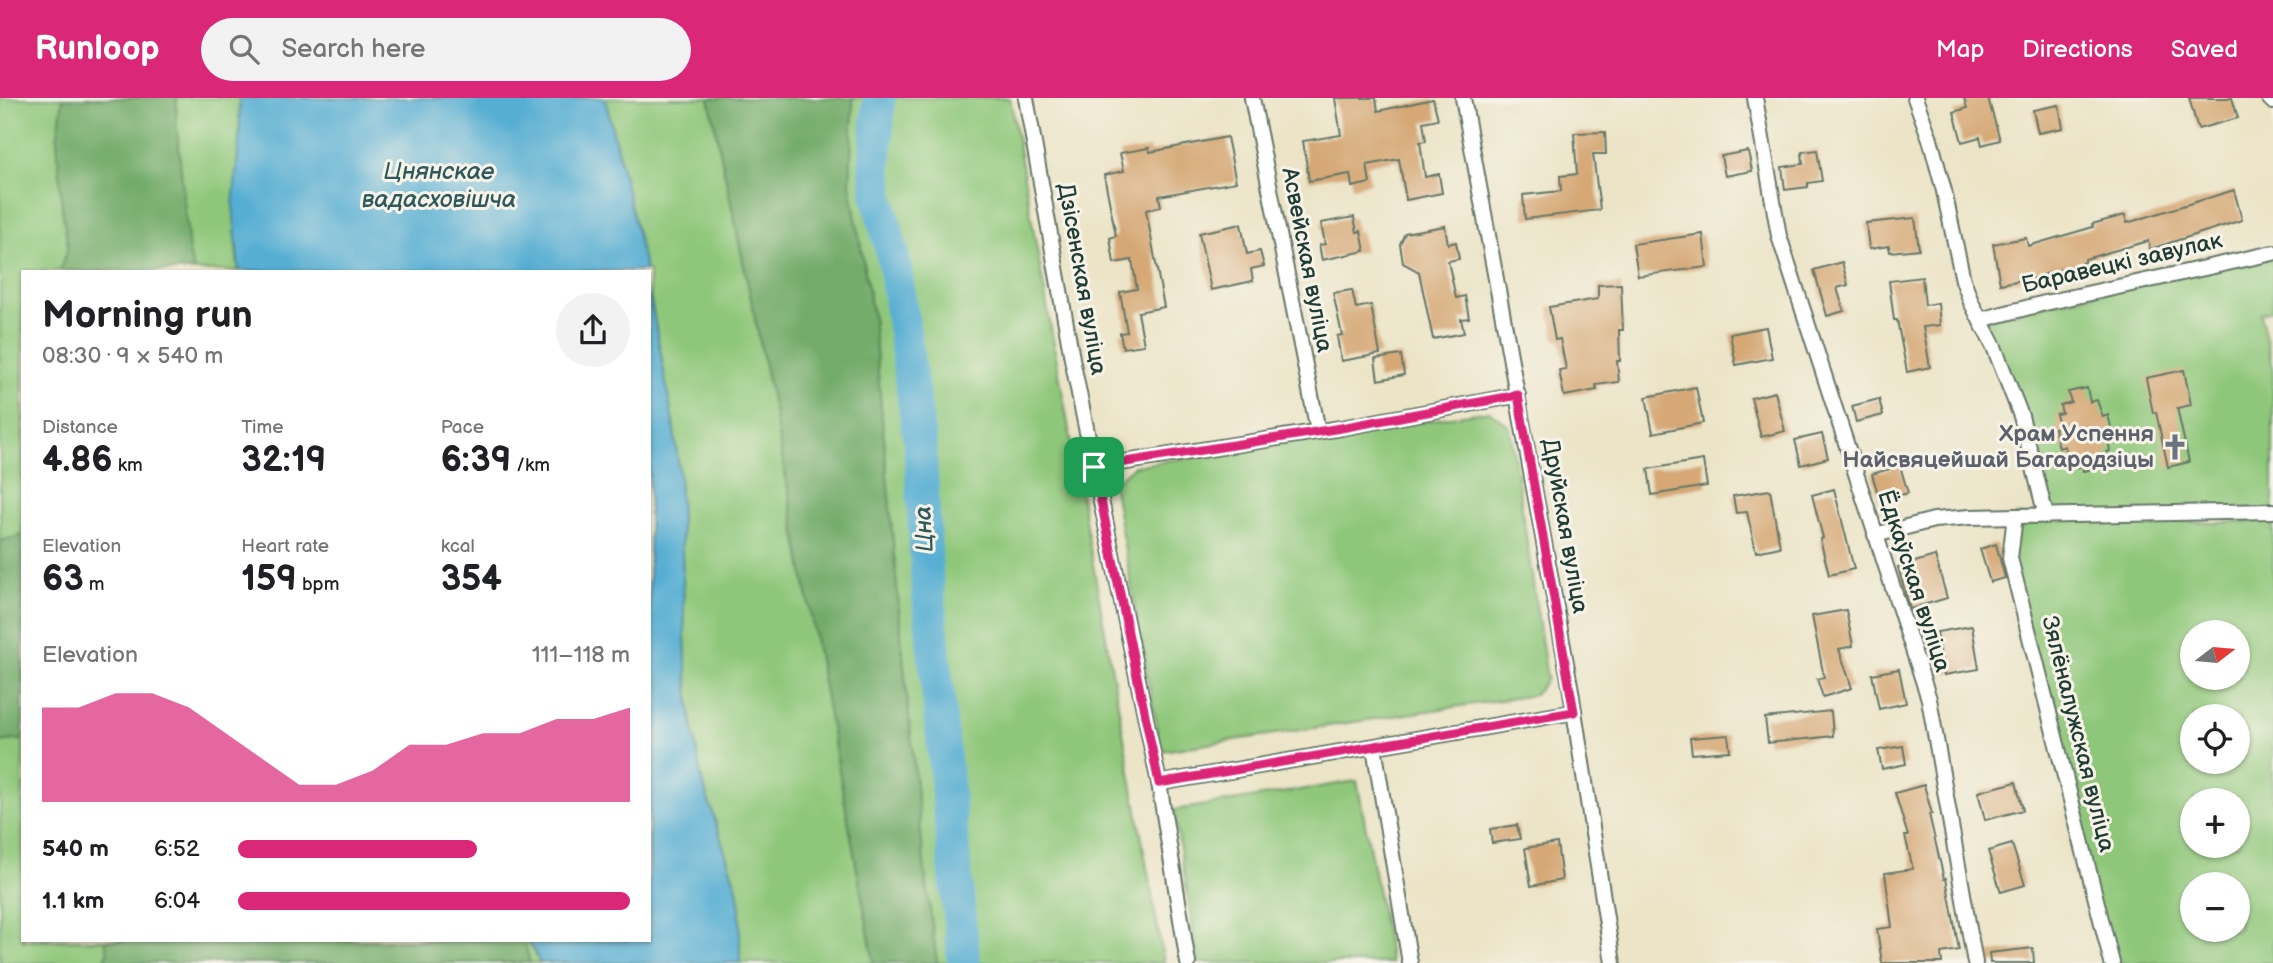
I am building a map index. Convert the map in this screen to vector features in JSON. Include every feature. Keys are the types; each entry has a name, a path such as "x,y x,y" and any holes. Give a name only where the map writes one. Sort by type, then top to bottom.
{"street":[{"name":"Дзісенская вуліца","path":"1026,98 1071,351 1159,783 1188,963"},
{"name":"Асвейская вуліца","path":"1252,98 1318,431"},
{"name":"Друйская вуліца","path":"1463,98 1574,712 1613,963"},
{"name":"Ёдкаўская вуліца","path":"1755,98 1779,236 1929,699 1975,963"},
{"path":"1915,98 1930,139 1944,191 1963,281 1970,302 1994,347 2021,416 2046,516"},
{"path":"2269,98 2273,102"},
{"name":"Баравецкі завулак","path":"1980,320 2273,253"},
{"path":"1094,467 1518,395"},
{"path":"1875,535 1934,520 1970,516 2273,511"},
{"name":"Зялёналужская вуліца","path":"2015,516 2010,558 2112,963"},
{"path":"1159,783 1574,712"},
{"path":"1374,747 1410,963"}],"green space":[{"path":"0,98 239,98 240,141 235,207 239,270 21,270 21,942 529,942 540,963 0,963"},
{"path":"63,98 177,98 176,118 189,252 194,270 60,270 68,247 57,140"},
{"path":"605,98 709,98 771,395 874,963 740,963 740,908 737,889 701,777 691,716 686,663 679,470 651,300 651,270 646,270"},
{"path":"709,98 853,98 850,185 873,317 906,688 937,963 874,963 771,395"},
{"path":"853,98 1010,98 1164,963 937,963 906,688 873,317 850,185"},
{"path":"2273,253 2273,310 2260,313 2273,368 2273,511 2062,517 2217,523 2273,520 2273,963 2112,963 2010,558 2015,516 2045,516 2032,455 1980,320"},
{"path":"1489,411 1510,427 1547,679 1534,695 1161,751 1113,484 1134,466"},
{"path":"21,536 21,739 0,742 0,541"},
{"path":"1357,781 1391,963 1198,963 1174,810"},
{"path":"105,942 525,942 530,963 103,963 108,953"}],"water":[{"name":"Цнянскае вадасховішча","path":"239,98 605,98 646,270 239,270 233,205 240,131"},
{"path":"651,300 679,470 686,663 691,716 701,777 737,889 740,908 740,963 540,963 529,942 651,942"}],"building":[{"path":"1335,98 1376,98 1378,111 1433,99 1438,119 1423,122 1426,141 1420,142 1425,177 1439,174 1442,193 1406,200 1399,159 1367,165 1370,183 1352,187 1350,174 1309,181 1303,141 1341,135"},
{"path":"1964,98 1988,98 2000,140 1982,145 1980,137 1962,142 1954,112 1967,108"},
{"path":"2189,98 2232,98 2238,118 2198,129"},
{"path":"2059,105 2063,128 2038,133 2033,110"},
{"path":"1605,132 1606,154 1593,154 1600,210 1525,219 1523,195 1561,191 1560,176 1577,174 1574,133"},
{"path":"1227,137 1236,182 1159,196 1161,207 1146,210 1164,307 1138,312 1144,345 1123,348 1120,333 1127,332 1120,292 1137,289 1132,260 1114,263 1110,238 1116,236 1104,175 1124,171 1120,153 1149,148 1150,152"},
{"path":"1817,150 1822,181 1808,183 1808,187 1785,190 1782,167 1803,164 1802,152"},
{"path":"1748,151 1752,171 1725,176 1721,156"},
{"path":"2234,190 2242,220 2150,249 2148,241 2085,259 2085,262 2033,278 2000,284 1993,244 2026,238 2028,246 2125,215 2127,223"},
{"path":"1354,217 1357,232 1361,231 1365,251 1322,260 1319,245 1325,244 1321,223"},
{"path":"1915,218 1919,249 1890,252 1889,246 1869,249 1866,223"},
{"path":"1241,224 1247,254 1260,251 1264,266 1251,269 1253,281 1211,290 1199,233"},
{"path":"1445,226 1448,244 1456,242 1459,259 1448,261 1456,298 1465,296 1469,318 1461,319 1464,333 1433,339 1419,272 1403,263 1400,244 1405,233"},
{"path":"1703,234 1707,267 1638,276 1633,244"},
{"path":"1842,262 1848,285 1837,288 1844,311 1827,316 1814,270"},
{"path":"1922,277 1925,305 1938,303 1940,325 1923,327 1930,367 1907,372 1897,320 1894,320 1889,281"},
{"path":"1621,284 1623,330 1619,330 1619,382 1596,385 1597,390 1564,396 1559,370 1566,369 1560,339 1555,340 1549,307 1598,299 1598,285"},
{"path":"1352,290 1356,308 1371,305 1380,354 1341,361 1337,336 1342,335 1333,293"},
{"path":"1766,327 1772,358 1736,365 1730,334"},
{"path":"1401,355 1404,375 1378,380 1375,359"},
{"path":"2184,370 2191,405 2177,408 2189,462 2168,467 2146,378"},
{"path":"1696,387 1703,423 1653,433 1646,397"},
{"path":"2087,388 2090,402 2097,400 2103,417 2108,415 2114,438 2108,439 2108,459 2099,461 2101,467 2083,471 2082,466 2074,468 2071,456 2067,457 2065,446 2059,448 2054,428 2059,427 2056,414 2062,413 2060,405 2071,402 2068,392"},
{"path":"1775,392 1785,431 1761,437 1751,398"},
{"path":"1879,399 1883,415 1856,422 1852,406"},
{"path":"1822,434 1828,458 1801,465 1795,440"},
{"path":"1703,460 1707,486 1652,495 1648,469"},
{"path":"1900,466 1908,493 1880,501 1872,474"},
{"path":"1834,489 1854,569 1829,575 1812,495"},
{"path":"1770,490 1780,547 1756,552 1747,512 1736,513 1733,496"},
{"path":"1996,544 2005,578 1990,582 1980,549"},
{"path":"1935,556 1947,598 1910,609 1898,567"},
{"path":"1846,610 1853,646 1839,649 1852,688 1823,697 1817,679 1824,677 1812,616"},
{"path":"1972,626 1979,669 1944,675 1937,632"},
{"path":"1899,669 1906,703 1879,709 1872,674"},
{"path":"1831,711 1833,736 1768,743 1765,718"},
{"path":"1728,735 1730,751 1692,754 1690,738"},
{"path":"1903,746 1906,764 1882,769 1878,750"},
{"path":"2016,782 2023,810 1985,820 1978,792"},
{"path":"1924,785 1944,879 1946,878 1959,950 1941,953 1942,963 1882,963 1877,929 1892,927 1885,873 1913,869 1905,836 1908,836 1895,793"},
{"path":"1517,825 1520,839 1492,843 1490,829"},
{"path":"1557,843 1562,880 1531,886 1525,848"},
{"path":"2012,844 2025,885 2001,892 1988,851"},
{"path":"2033,948 2034,963 1990,963 1989,953"}],"waterway":[{"name":"Цна","path":"879,98 875,169 879,201 895,265 920,444 927,579 964,963"}],"place":[{"name":"Храм Успення Найсвяцейшай Багародзіцы","path":"2175,447"}],"route":[{"path":"1518,395 1574,712 1159,783 1094,467 1341,428 1518,395"}]}
